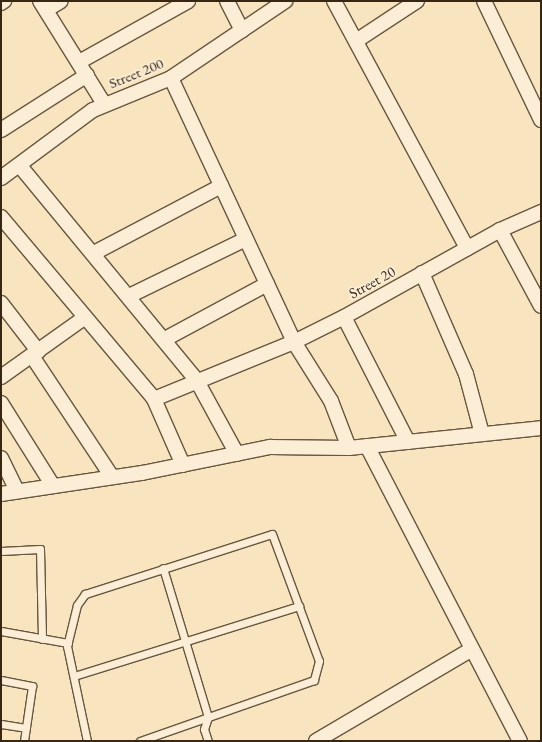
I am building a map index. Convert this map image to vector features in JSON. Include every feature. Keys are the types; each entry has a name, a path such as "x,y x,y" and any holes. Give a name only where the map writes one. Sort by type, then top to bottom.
{"street":[{"path":"61,1 43,6 104,104"},
{"path":"79,62 188,1"},
{"path":"227,1 242,30"},
{"name":"Street 200","path":"1,178 20,166 104,104 171,78 285,1"},
{"path":"334,1 467,248"},
{"path":"356,41 417,1"},
{"path":"484,1 541,120"},
{"path":"1,130 87,75"},
{"path":"171,78 294,342 331,401 349,448"},
{"path":"20,166 94,253 197,381 237,454"},
{"path":"94,253 221,186"},
{"name":"Street 20","path":"408,442 344,317 500,230 541,212"},
{"path":"1,217 84,318 154,399 183,464"},
{"path":"500,230 535,283 541,306"},
{"path":"129,296 246,239"},
{"path":"422,273 466,374 482,434"},
{"path":"165,340 267,284"},
{"path":"1,303 35,354 112,477"},
{"path":"154,399 294,342 344,317"},
{"path":"1,377 84,318"},
{"path":"1,403 53,486"},
{"path":"1,494 112,477 289,446 349,448 541,428"},
{"path":"367,446 520,741"},
{"path":"1,458 17,491"},
{"path":"316,741 472,649"}],"lane":[{"path":"87,741 68,643 77,605 85,594 272,534 319,661 314,680 140,741"},
{"path":"1,551 40,549 42,638"},
{"path":"163,568 208,717 204,729 208,741"},
{"path":"74,676 299,606"},
{"path":"1,631 68,643"},
{"path":"1,680 32,686 24,741"},
{"path":"1,724 26,728"}]}
